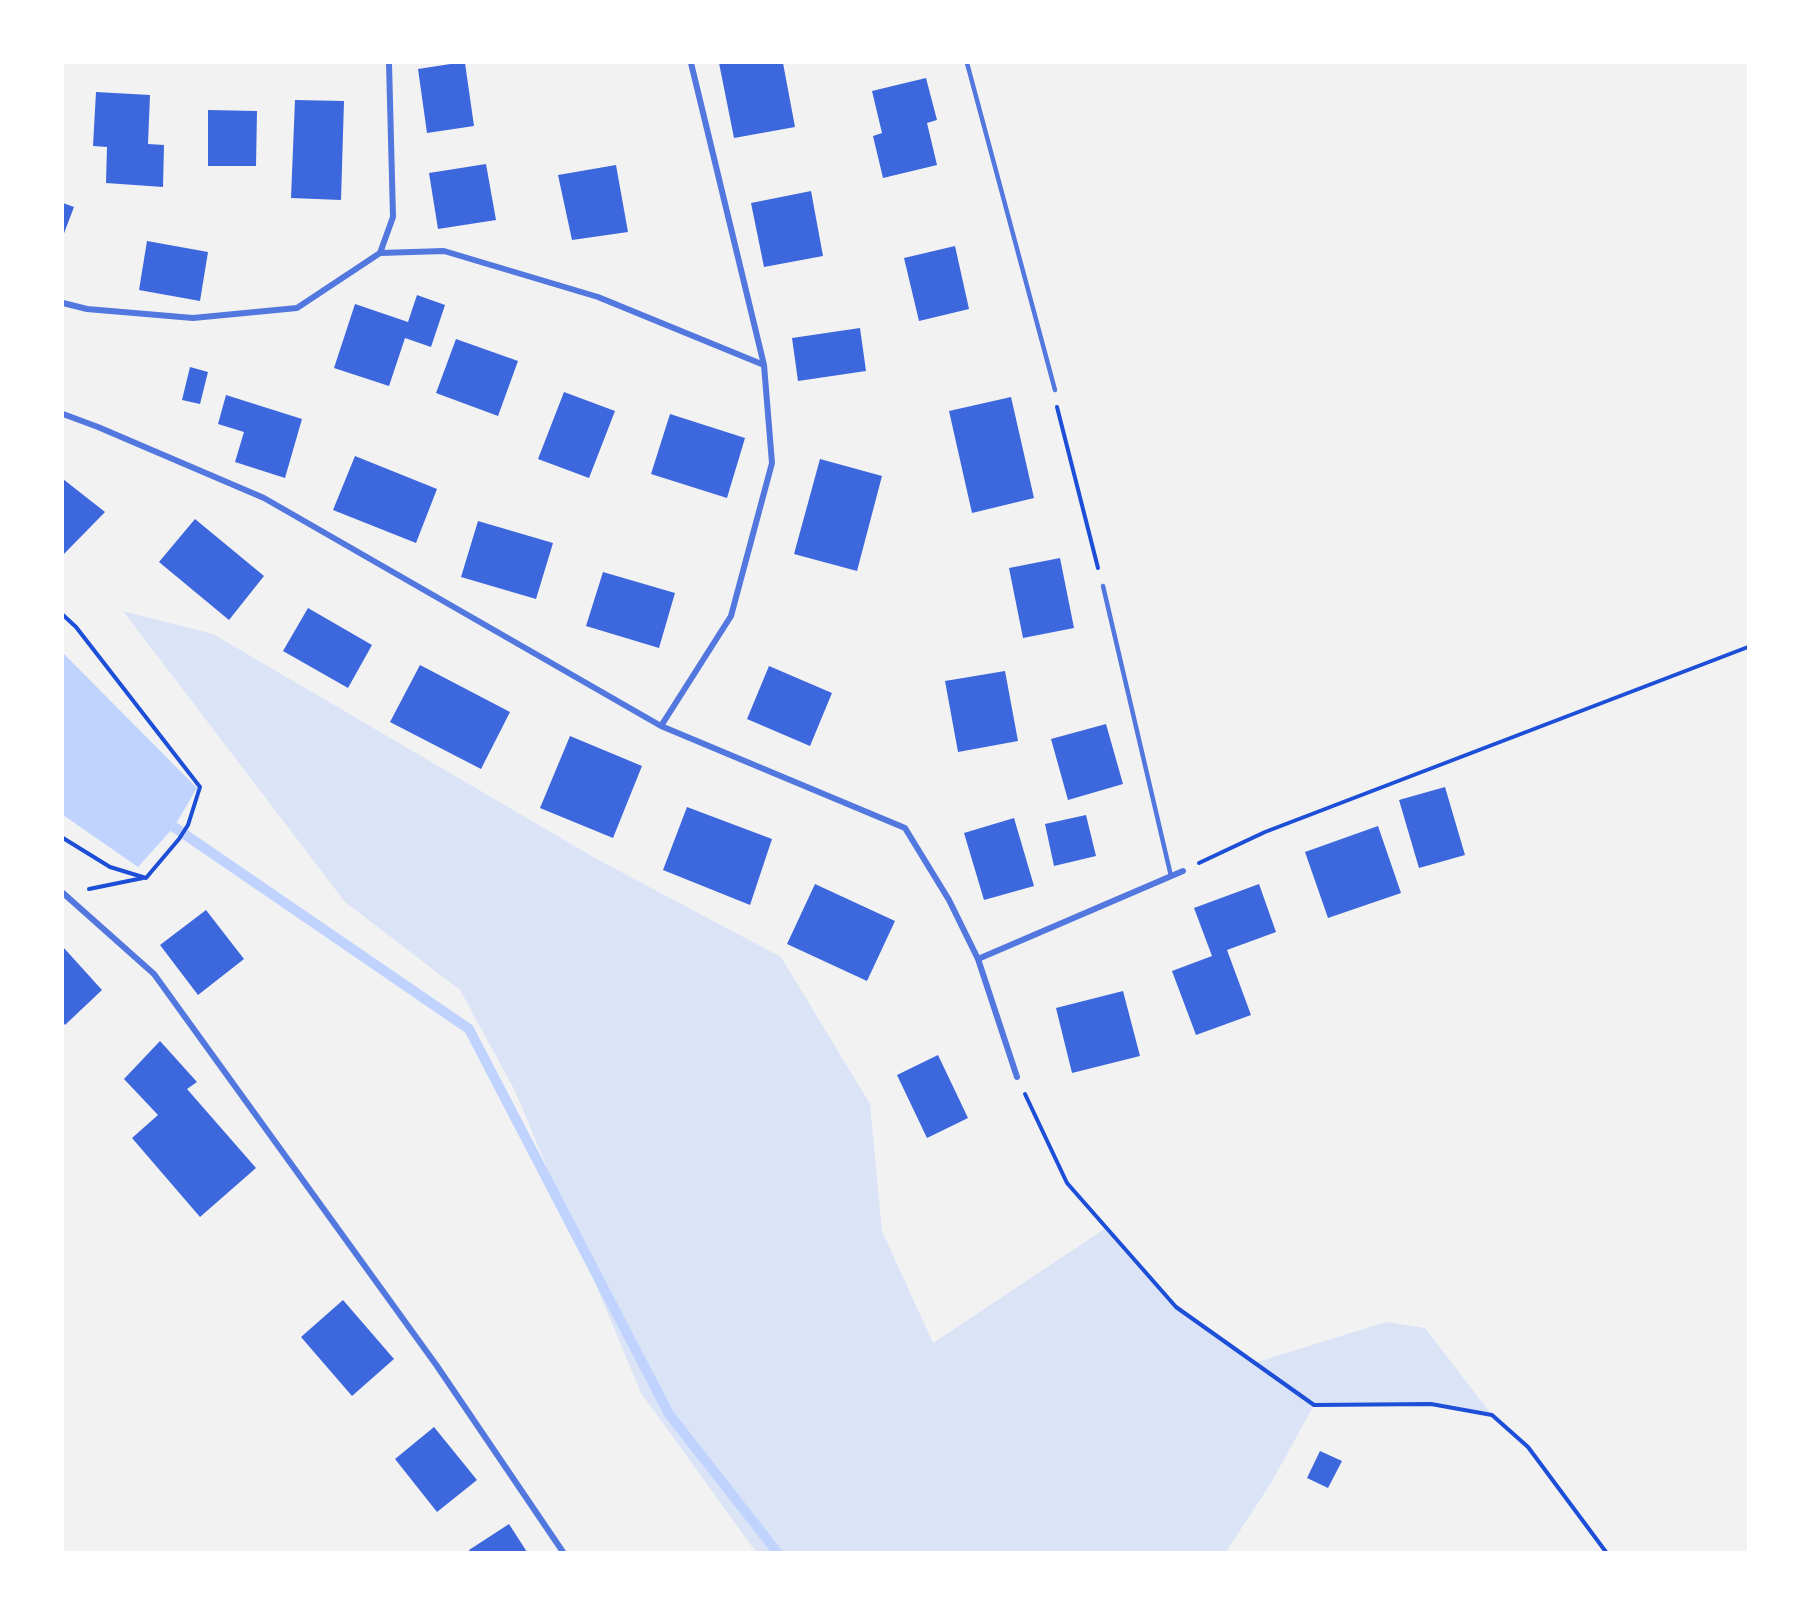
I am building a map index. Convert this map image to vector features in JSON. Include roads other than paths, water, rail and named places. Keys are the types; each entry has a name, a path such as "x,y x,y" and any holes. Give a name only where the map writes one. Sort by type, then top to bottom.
{"street":[{"path":"381,253 393,217 389,63"},
{"path":"661,726 731,616 772,463 764,365 691,63"},
{"path":"63,303 87,309 192,318 297,308 381,253 444,251 598,297 764,365"},
{"path":"63,414 264,498 661,726 905,828 949,900 978,959 1017,1077"},
{"path":"978,959 1183,871"},
{"path":"64,893 154,974 437,1366 563,1552"}],"lane":[{"path":"967,63 1055,390"},
{"path":"1102,586 1171,876"}],"water":[{"path":"63,653 197,788 174,827 138,867 63,815"}],"waterway":[{"path":"174,827 469,1029 669,1414 777,1552"}]}
